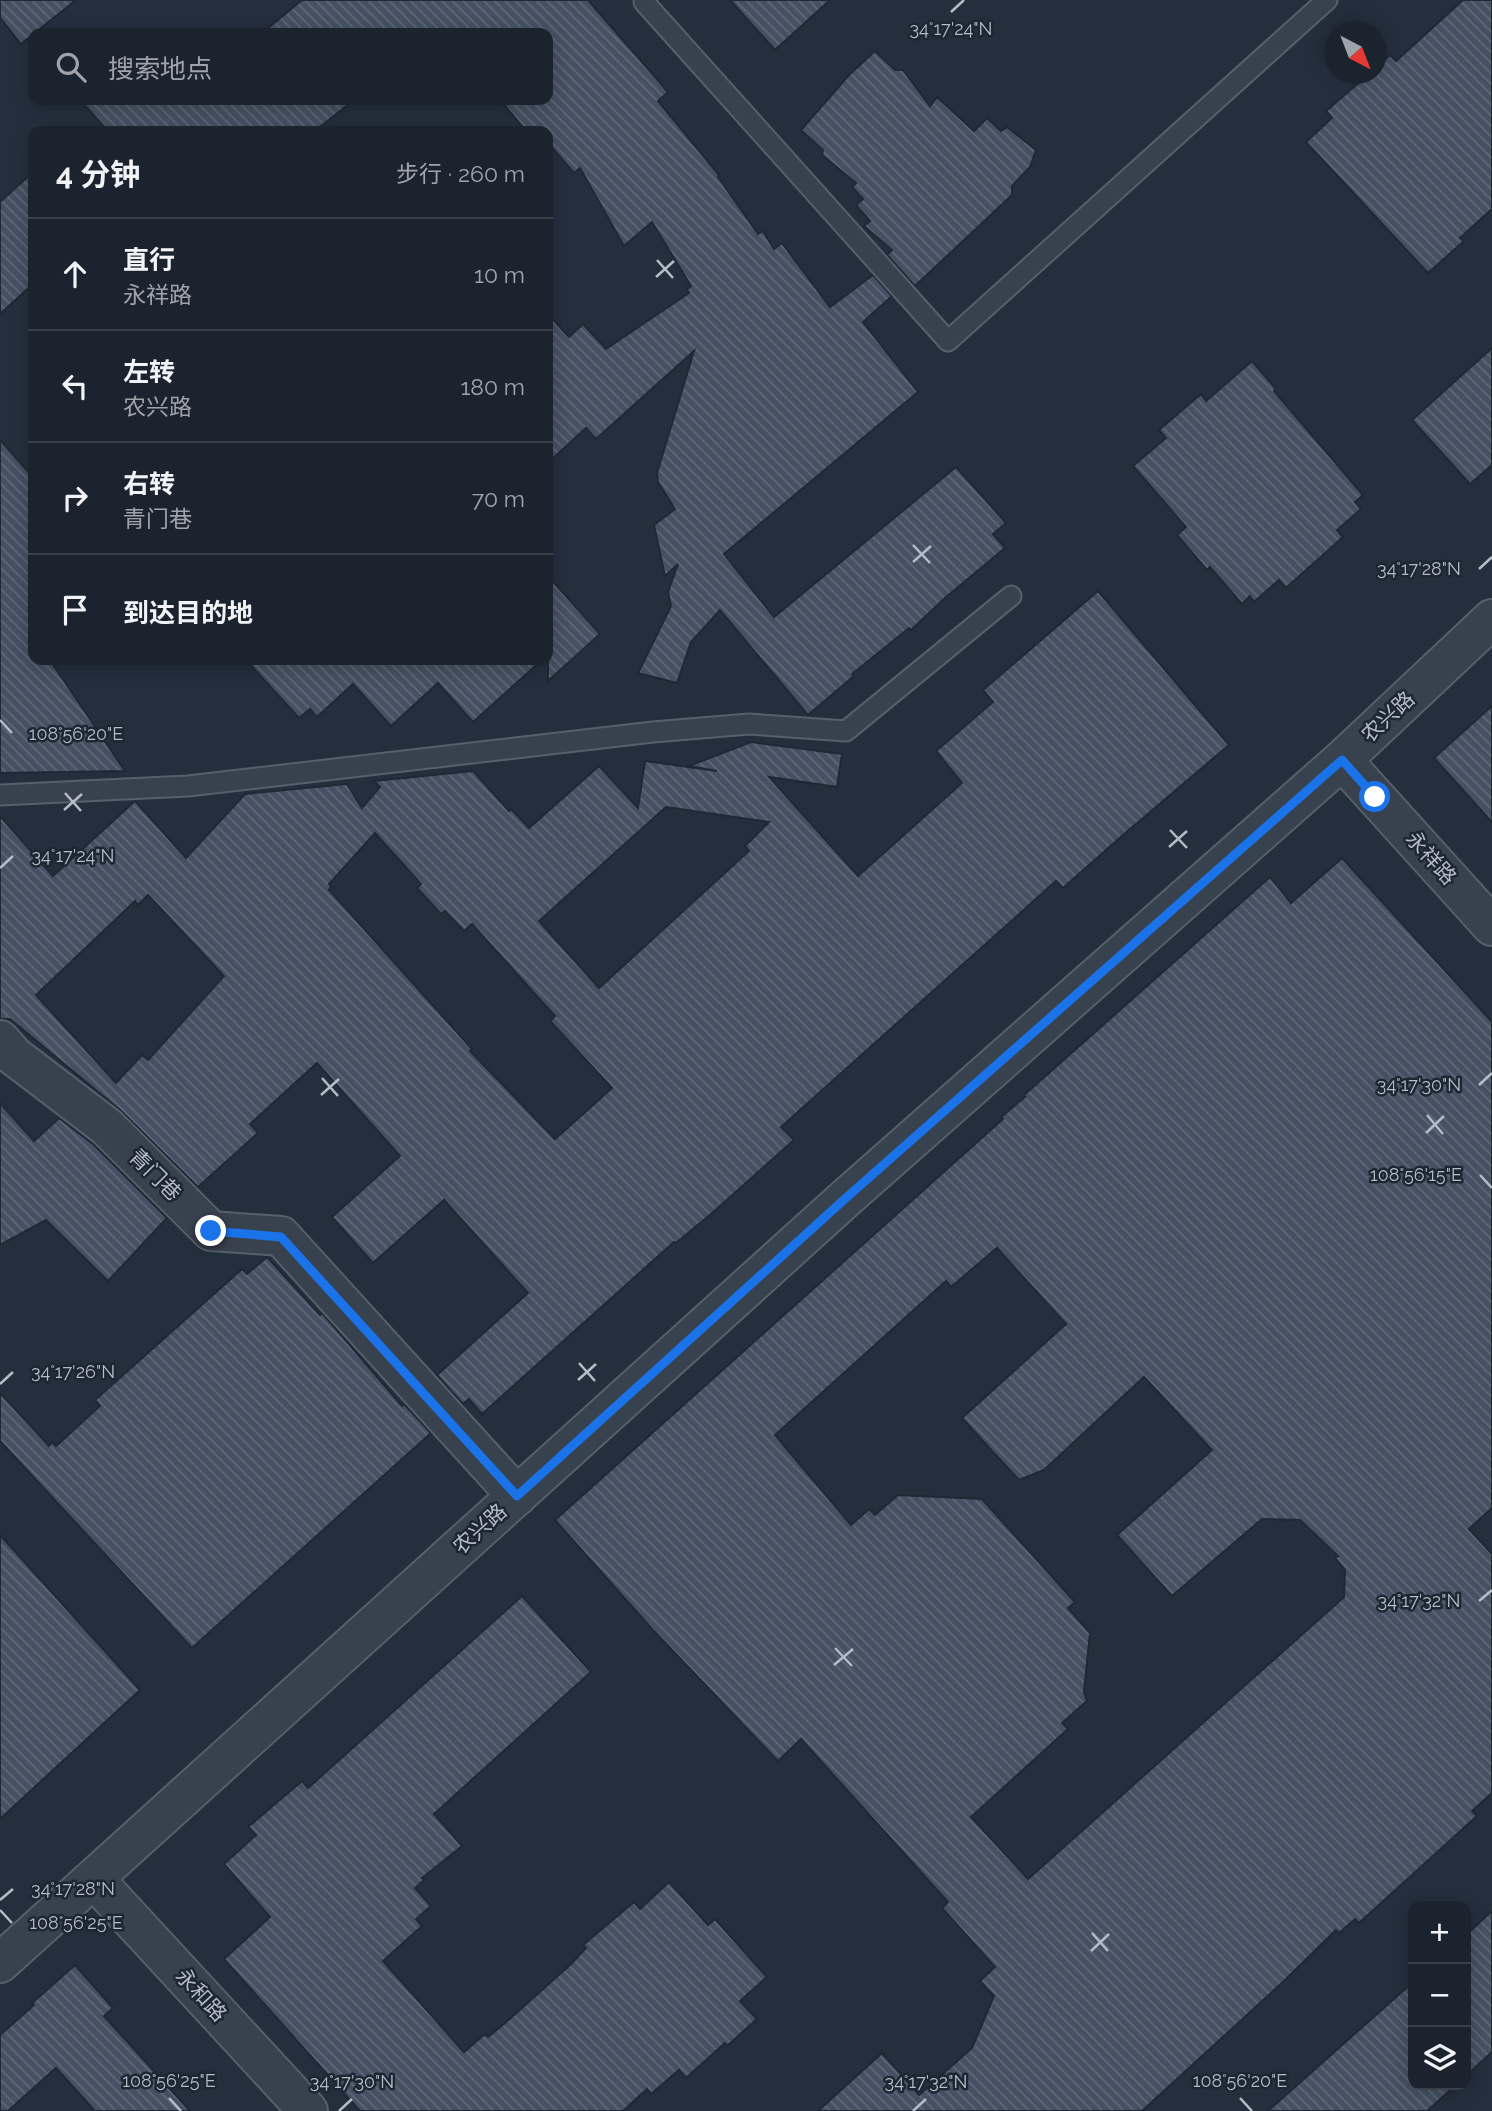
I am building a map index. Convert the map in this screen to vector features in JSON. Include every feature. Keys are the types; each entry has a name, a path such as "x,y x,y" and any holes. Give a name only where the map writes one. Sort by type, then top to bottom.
{"street":[{"name":"农兴路","path":"0,1963 847,1197 1342,760 1492,619"},
{"name":"永祥路","path":"1342,760 1492,926"},
{"name":"青门巷","path":"0,1040 14,1056 107,1127 211,1231 281,1237 517,1496"},
{"name":"永和路","path":"94,1879 308,2111"}],"lane":[{"path":"646,0 644,2 948,341 1327,0"},
{"path":"0,795 188,786 653,732 749,724 846,731 1011,596"}],"building":[{"path":"0,0 76,0 41,28 28,28 28,38 21,44 0,18"},
{"path":"302,0 588,0 668,92 658,101 719,175 758,234 763,231 774,249 782,243 830,307 873,275 892,296 863,322 918,392 724,554 774,617 956,467 1006,523 993,534 1005,548 911,630 909,628 852,674 854,676 808,715 720,610 691,642 677,683 638,673 671,606 668,592 678,564 665,576 654,525 675,509 658,482 657,473 694,351 596,439 586,428 553,458 553,319 569,337 583,324 606,349 689,293 687,289 691,286 652,222 624,246 580,168 574,173 553,149 553,126 522,126 504,105 553,105 553,28 268,28"},
{"path":"730,0 830,0 775,50"},
{"path":"1463,0 1492,0 1492,209 1460,238 1464,241 1428,273 1306,142 1332,118 1326,111 1357,84 1387,84 1387,58 1390,55 1396,61"},
{"path":"875,51 895,70 903,70 930,106 937,97 974,131 987,118 1001,131 1007,127 1036,150 1030,167 1012,186 1012,195 915,286 887,255 892,250 864,226 870,221 856,205 863,199 852,187 856,183 822,155 823,150 801,130 849,75"},
{"path":"85,105 348,105 321,126 103,126"},
{"path":"28,177 28,289 0,314 0,202"},
{"path":"1492,348 1492,465 1470,484 1412,420"},
{"path":"1252,361 1276,389 1274,391 1363,495 1355,502 1361,509 1337,530 1343,537 1286,588 1279,580 1254,602 1250,596 1242,604 1210,567 1207,570 1177,535 1186,527 1133,466 1166,438 1159,430 1201,394 1206,401"},
{"path":"0,440 28,471 28,665 53,665 125,771 0,773"},
{"path":"553,582 600,634 548,681 548,665 553,665"},
{"path":"1098,591 1229,745 1063,888 1056,881 781,1127 794,1140 711,1214 674,1242 482,1414 469,1399 463,1404 437,1375 528,1293 444,1200 373,1263 332,1217 400,1156 317,1063 250,1124 258,1133 198,1187 120,1110 10,1019 0,1019 0,816 53,876 135,801 186,858 245,794 347,784 362,808 380,787 374,781 473,771 509,811 511,809 529,828 599,766 638,808 645,761 717,771 689,766 751,742 842,754 837,787 769,777 858,876 962,783 936,751 993,702 983,690","holes":["666,807 769,822 745,846 749,851 599,988 539,921","375,833 421,884 417,888 441,914 445,911 464,931 472,924 555,1016 550,1021 612,1088 555,1139 470,1051 472,1049 329,890 329,884","148,895 224,976 148,1060 142,1055 116,1083 36,995 135,901 138,905"]},
{"path":"251,665 536,665 473,722 438,683 391,726 353,684 317,717 310,709 299,718"},
{"path":"1492,706 1492,822 1434,758"},
{"path":"1342,858 1492,1022 1492,1508 1469,1529 1492,1554 1492,1793 1472,1811 1477,1816 1359,1923 1355,1919 1339,1933 1336,1930 1142,2111 818,2111 882,2053 919,2095 972,2048 994,1996 980,1981 995,1967 942,1908 948,1902 801,1739 778,1761 652,1629 555,1520 1003,1119 1001,1117 1025,1097 1023,1096 1270,877 1291,903","holes":["997,1248 1066,1324 962,1418 1019,1480 1044,1470 1144,1377 1212,1450 1117,1535 1172,1596 1262,1519 1300,1520 1338,1556 1335,1558 1345,1570 1344,1597 1028,1879 971,1817 1068,1729 1062,1723 1087,1701 1084,1692 1090,1633 1068,1608 1075,1602 982,1499 898,1495 875,1515 869,1509 851,1525 775,1435 946,1281 951,1287"]},
{"path":"0,1103 34,1141 59,1118 93,1144 167,1218 108,1281 46,1220 0,1245"},
{"path":"267,1257 320,1315 324,1315 402,1406 404,1404 431,1433 192,1648 0,1441 0,1393 49,1446 52,1442 56,1446 100,1406 95,1400 242,1269 247,1274"},
{"path":"0,1535 140,1690 0,1819"},
{"path":"522,1596 591,1672 434,1814 462,1846 422,1878 424,1880 415,1888 431,1906 416,1919 422,1926 383,1961 464,2052 485,2034 488,2037 505,2023 571,1964 586,1948 583,1945 634,1902 640,1909 669,1882 708,1925 715,1919 767,1977 740,2001 757,2019 686,2078 679,2070 651,2094 647,2089 623,2111 360,2111 224,1959 270,1917 224,1864 256,1835 248,1827 302,1781 308,1788"},
{"path":"1492,1911 1492,2052 1471,2071 1471,1964 1471,1930"},
{"path":"75,1965 113,2008 104,2016 190,2111 95,2111 56,2068 8,2111 0,2111 0,2035"},
{"path":"1408,1986 1408,2090 1450,2090 1427,2111 1268,2111"}],"route":[{"path":"211,1231 281,1237 517,1496 847,1197 1342,760 1375,797"}]}
